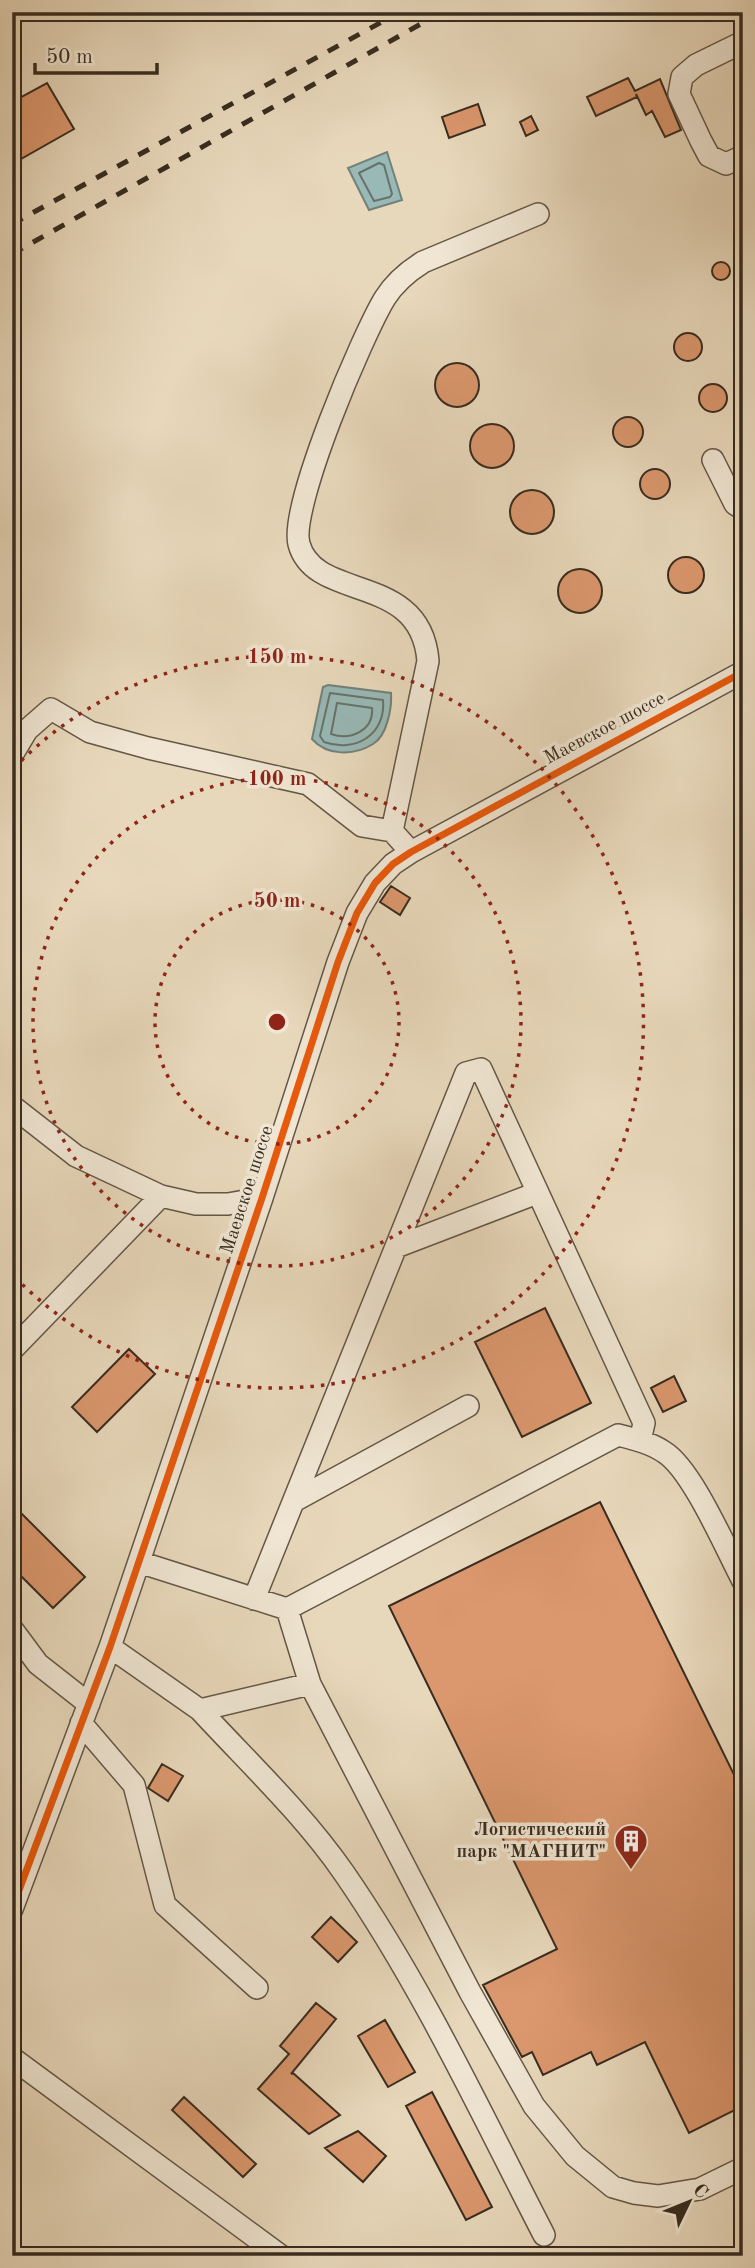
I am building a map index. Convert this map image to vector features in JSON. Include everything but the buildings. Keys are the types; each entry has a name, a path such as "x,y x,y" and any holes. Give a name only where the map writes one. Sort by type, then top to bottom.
{"street":[{"path":"743,42 696,65 682,77 679,94 709,156 726,164 743,156"},
{"path":"392,831 428,661 427,644 419,626 404,609 379,595 316,569 299,543 303,509 316,459 367,331 386,297 405,272 538,214"},
{"path":"713,460 735,504 743,509"},
{"name":"Маевское шоссе","path":"12,1909 110,1647 262,1198 338,962 357,913 375,883 393,864 411,852 743,673"},
{"path":"12,755 27,730 51,709 90,732 148,748 308,784 362,826 392,831 411,852"},
{"path":"254,1599 466,1073 481,1069 644,1423 640,1441"},
{"path":"12,1106 76,1156 161,1196 195,1205 228,1204 262,1198"},
{"path":"396,1247 537,1194"},
{"path":"12,1350 161,1196"},
{"path":"294,1501 468,1406"},
{"path":"139,1562 287,1609 618,1435 664,1451 683,1467 743,1581"},
{"path":"287,1609 310,1684 470,1992 534,2106 575,2156 613,2187 658,2196 701,2189 743,2168"},
{"path":"12,1629 38,1664 85,1714 134,1785 164,1905 257,1988"},
{"path":"110,1647 200,1710 278,1793 343,1871 415,1986 544,2235"},
{"path":"200,1710 310,1684"},
{"path":"12,2058 281,2256"}],"water":[{"path":"387,152 402,200 369,210 348,168"},
{"path":"328,685 391,693 388,721 378,740 358,751 341,752 325,749 312,739 323,687"}],"railway":[{"path":"12,224 400,12"},
{"path":"12,254 442,12"}],"cycle path":[{"path":"12,1909 110,1647 262,1198 338,962 357,913 375,883 393,864 411,852 743,672"}],"place":[{"name":"Логистический парк \"МАГНИТ\"","path":"631,1871"}]}
